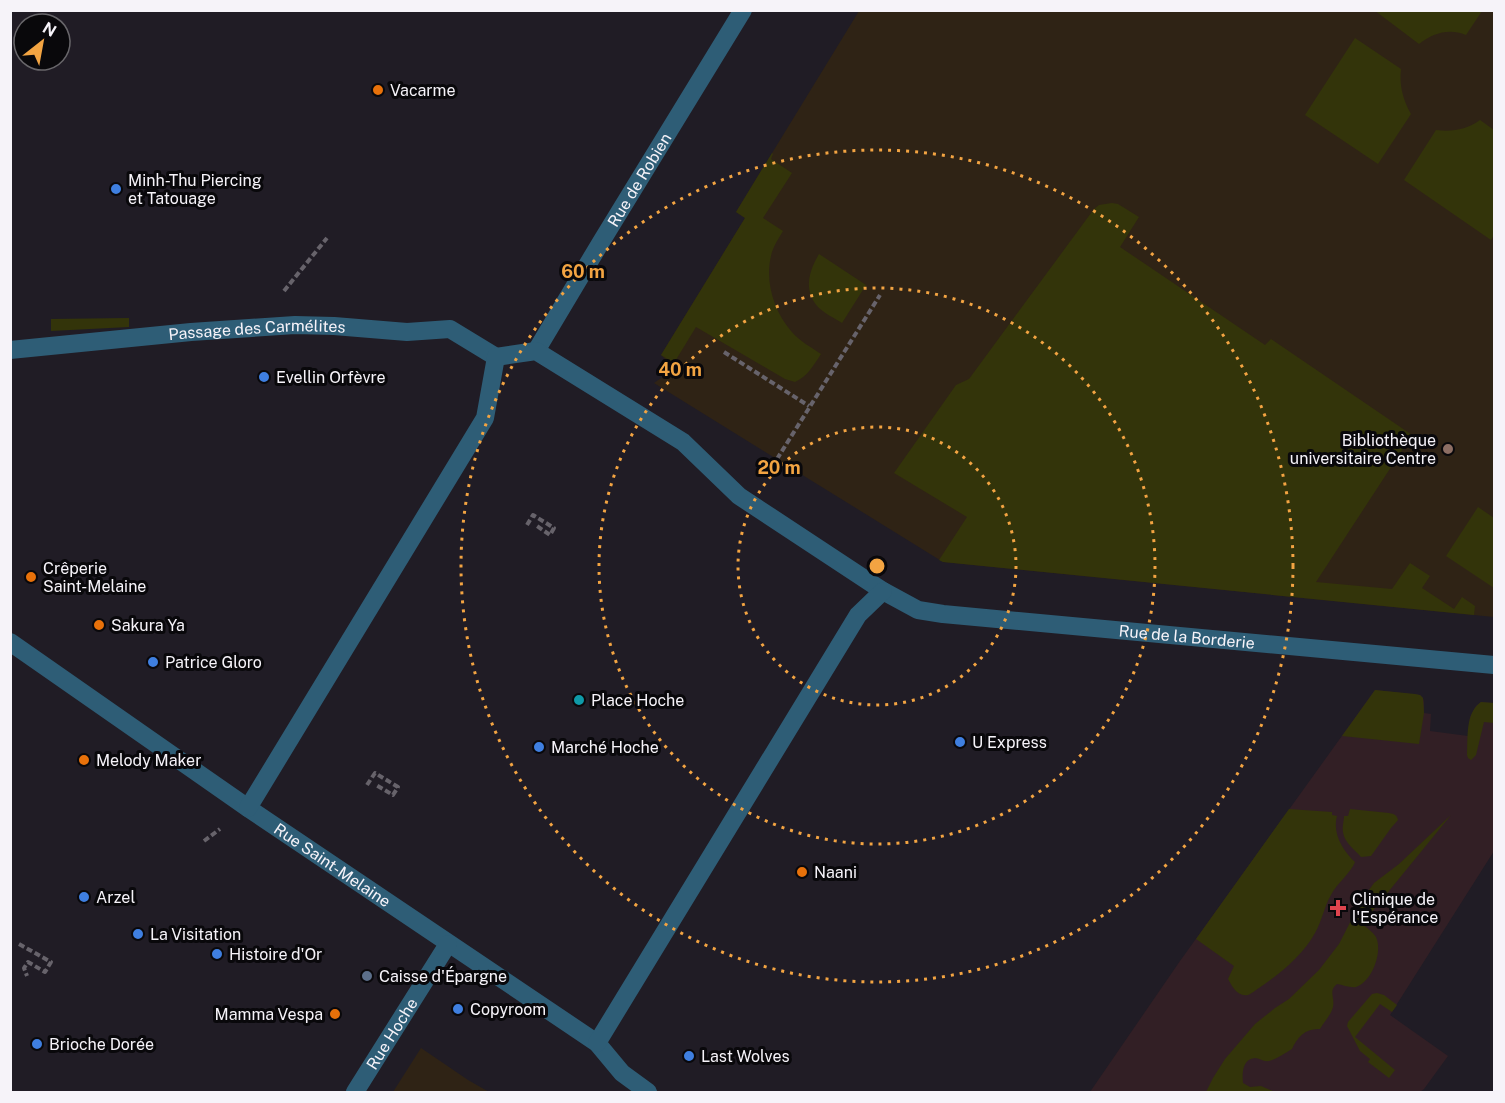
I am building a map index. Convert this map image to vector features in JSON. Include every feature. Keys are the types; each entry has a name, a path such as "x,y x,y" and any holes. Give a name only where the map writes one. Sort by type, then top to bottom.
{"street":[{"name":"Rue de Robien","path":"536,351 743,10"},
{"name":"Passage des Carmélites","path":"10,350 295,325 407,332 450,329 496,357"},
{"path":"248,808 485,418 496,357 536,351 683,442 739,496 883,591 858,615 597,1043"},
{"name":"Rue de la Borderie","path":"883,591 918,610 943,614 1494,665"},
{"name":"Rue Saint-Melaine","path":"10,642 248,808 597,1043 622,1073 648,1092"},
{"name":"Rue Hoche","path":"355,1092 448,944"}],"path":[{"path":"254,327 327,238"},
{"path":"777,459 880,295"},
{"path":"724,352 809,406"},
{"path":"527,525 533,515 555,528 550,535 537,526"},
{"path":"367,785 375,773 398,787 393,795 376,785"},
{"path":"19,944 51,962 45,972 28,962 24,968 27,976"}],"shaded area":[{"path":"1374,10 1482,11 1466,35 1453,32 1441,33 1419,44"},
{"path":"859,11 1494,11 1494,617 943,562 654,383 664,376 667,370 666,360 661,355 745,218 736,212"},
{"path":"1355,38 1401,69 1402,92 1411,114 1378,164 1305,115"},
{"path":"1480,120 1494,130 1494,235 1491,240 1404,180 1436,130 1459,130"},
{"path":"772,153 771,159 792,173 763,218 783,231 773,249 770,262 772,294 779,314 791,331 801,341 821,354 807,374 795,382 785,379 696,327 674,363 661,355 745,218 736,212"},
{"path":"1118,204 1139,217 1120,247 1265,345 1271,339 1412,435 1316,582 1392,589 1410,563 1430,576 1422,588 1454,609 1462,597 1475,606 1474,615 939,560 967,517 894,473 956,385 969,379 1094,209 1099,205"},
{"path":"819,254 866,285 842,323 818,307 810,294 810,274"},
{"path":"129,318 129,327 51,331 51,319"},
{"path":"1478,507 1494,518 1494,588 1446,556"},
{"name":"Clinique de l'Espérance","path":"1375,690 1420,695 1424,702 1424,713 1431,714 1430,731 1468,736 1470,717 1476,706 1481,702 1494,703 1494,851 1390,1015 1448,1056 1420,1092 1090,1092 1180,961"},
{"path":"1375,690 1415,694 1423,698 1424,713 1419,744 1342,736"},
{"path":"1481,702 1494,703 1494,723 1484,722 1476,755 1471,760 1467,755 1468,726 1472,713"},
{"path":"1289,809 1332,812 1332,815 1337,816 1337,835 1346,853 1355,862 1331,895 1317,928 1304,949 1275,977 1251,994 1244,995 1235,990 1228,979 1234,966 1196,939"},
{"path":"1350,809 1389,813 1398,818 1371,856 1361,857 1344,836 1344,816 1348,816"},
{"path":"1451,815 1362,924 1375,935 1378,943 1375,966 1367,979 1356,987 1337,984 1332,992 1332,1010 1320,1029 1310,1030 1303,1034 1292,1049 1269,1061 1255,1058 1245,1064 1243,1083 1250,1087 1261,1086 1275,1092 1206,1092 1225,1059 1255,1024 1289,999 1319,970 1339,944 1361,901 1374,883 1399,864"},
{"path":"1372,994 1384,995 1397,1005 1392,1012 1380,1004 1355,1037 1395,1070 1389,1078 1368,1062 1370,1059 1360,1051 1347,1026"},
{"path":"421,1048 468,1080 489,1092 393,1092"}],"place":[{"name":"Vacarme","path":"378,90"},
{"name":"Minh-Thu Piercing et Tatouage","path":"116,189"},
{"name":"Evellin Orfèvre","path":"264,377"},
{"name":"Bibliothèque universitaire Centre","path":"1448,449"},
{"name":"Crêperie Saint-Melaine","path":"31,577"},
{"name":"Sakura Ya","path":"99,625"},
{"name":"Patrice Gloro","path":"153,662"},
{"name":"Place Hoche","path":"579,700"},
{"name":"U Express","path":"960,742"},
{"name":"Marché Hoche","path":"539,747"},
{"name":"Melody Maker","path":"84,760"},
{"name":"Naani","path":"802,872"},
{"name":"Arzel","path":"84,897"},
{"name":"Clinique de l'Espérance","path":"1338,908"},
{"name":"La Visitation","path":"138,934"},
{"name":"Histoire d'Or","path":"217,954"},
{"name":"Caisse d'Épargne","path":"367,976"},
{"name":"Copyroom","path":"458,1009"},
{"name":"Mamma Vespa","path":"335,1014"},
{"name":"Brioche Dorée","path":"37,1044"},
{"name":"Last Wolves","path":"689,1056"}]}
